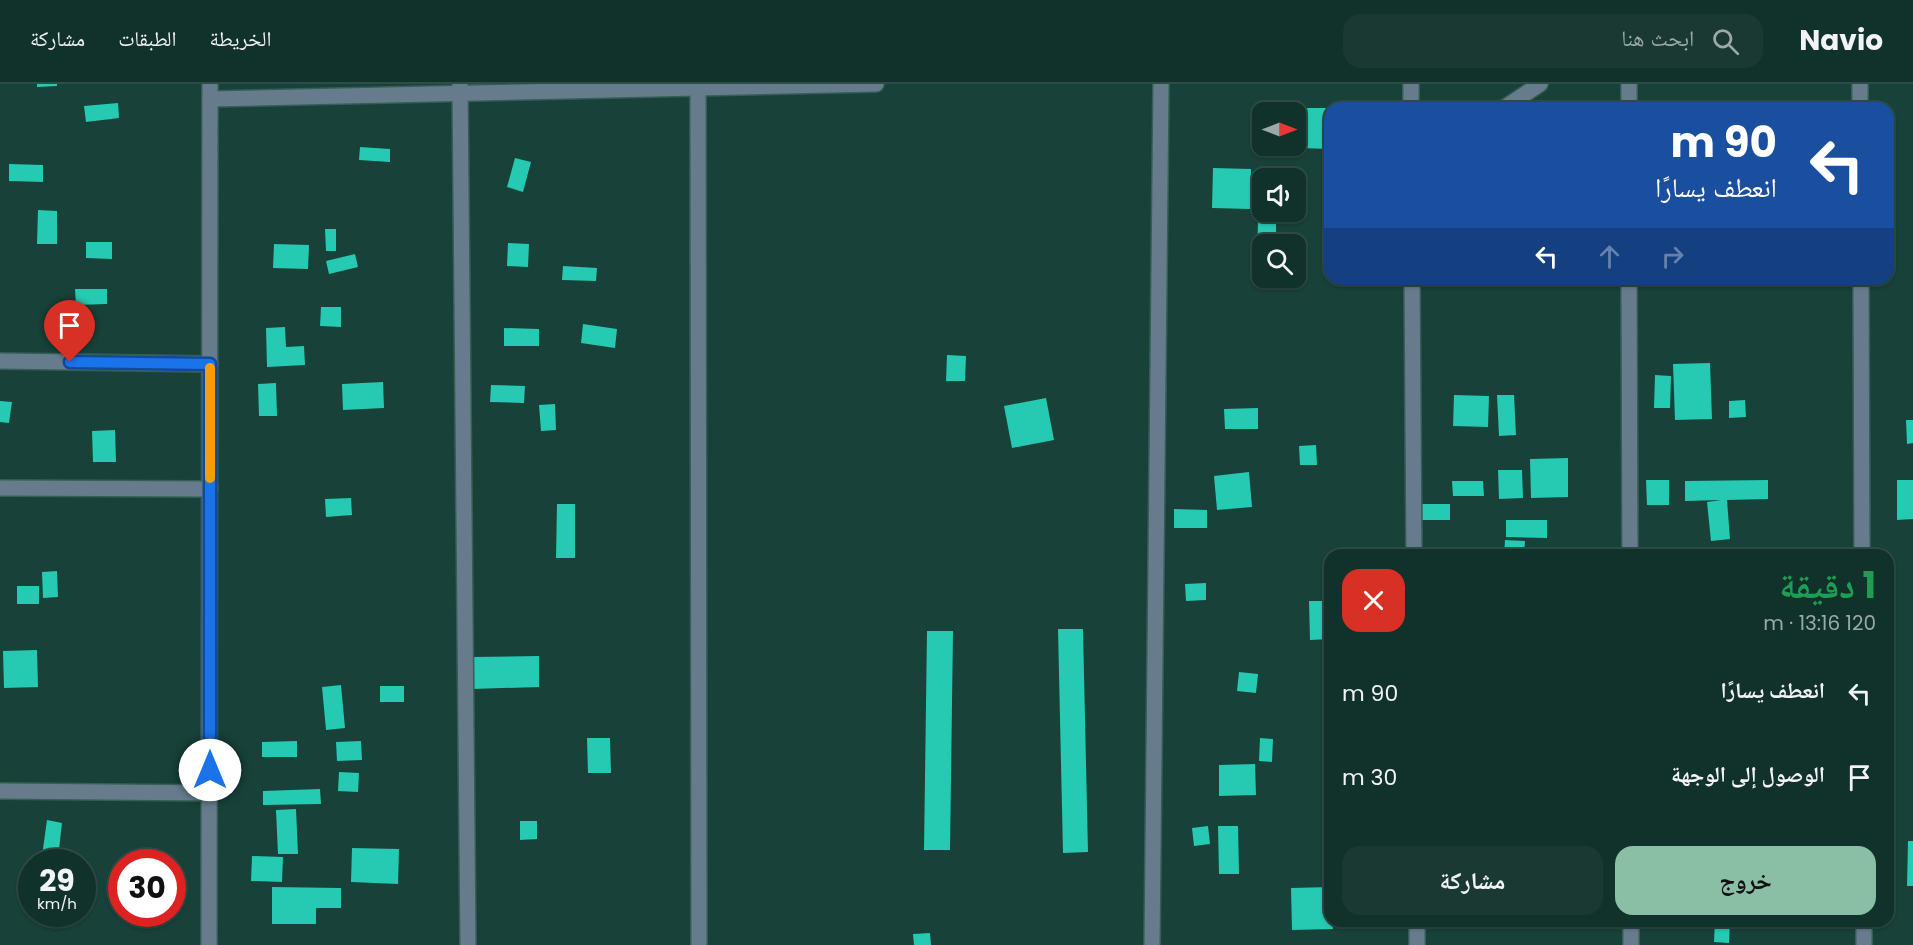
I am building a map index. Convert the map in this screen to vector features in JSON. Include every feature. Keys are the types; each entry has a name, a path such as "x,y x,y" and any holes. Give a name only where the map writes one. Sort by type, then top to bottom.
{"street":[{"path":"209,945 210,91 876,84"},
{"path":"1152,945 1161,84"},
{"path":"1411,84 1411,102"},
{"path":"1513,102 1540,84"},
{"path":"1629,84 1629,102"},
{"path":"1860,84 1860,102"},
{"path":"698,86 699,945"},
{"path":"460,89 468,945"},
{"path":"1412,285 1414,549"},
{"path":"1629,285 1630,549"},
{"path":"1861,285 1862,549"},
{"path":"0,361 210,364"},
{"path":"0,488 210,489"},
{"path":"0,791 210,794"},
{"path":"1417,927 1417,945"},
{"path":"1631,927 1631,945"},
{"path":"1863,927 1864,945"}],"building":[{"path":"37,84 57,84 57,86 37,87"},
{"path":"118,103 119,118 86,122 84,106"},
{"path":"1306,108 1324,108 1324,149 1306,148"},
{"path":"360,147 390,149 390,162 359,160"},
{"path":"515,158 531,162 523,192 507,187"},
{"path":"9,164 43,165 43,182 9,181"},
{"path":"1213,168 1251,169 1250,209 1212,208"},
{"path":"38,210 57,211 57,244 37,244"},
{"path":"1258,222 1276,222 1276,234 1258,234"},
{"path":"325,229 336,229 336,251 326,251"},
{"path":"86,242 112,242 112,259 86,258"},
{"path":"508,243 529,244 528,267 507,266"},
{"path":"274,244 309,245 308,269 273,268"},
{"path":"355,254 358,267 329,274 326,261"},
{"path":"563,266 597,268 596,281 562,280"},
{"path":"75,289 107,289 107,304 76,305"},
{"path":"321,307 341,307 341,327 320,326"},
{"path":"583,324 617,329 615,348 581,343"},
{"path":"285,327 286,347 304,346 305,365 267,367 266,328"},
{"path":"504,328 539,329 539,346 504,346"},
{"path":"947,355 966,356 965,381 946,381"},
{"path":"1710,363 1712,419 1675,420 1673,364"},
{"path":"1655,375 1671,376 1670,408 1654,408"},
{"path":"383,382 384,408 343,410 342,384"},
{"path":"276,383 277,416 259,416 258,384"},
{"path":"491,385 525,386 524,403 490,402"},
{"path":"1454,395 1489,396 1488,427 1453,426"},
{"path":"1497,395 1514,395 1516,435 1499,436"},
{"path":"1046,398 1054,440 1012,448 1004,406"},
{"path":"1745,400 1746,417 1729,418 1729,401"},
{"path":"0,401 12,402 9,423 0,422"},
{"path":"555,404 556,430 541,431 539,405"},
{"path":"1258,408 1258,429 1225,429 1224,409"},
{"path":"1906,420 1913,420 1913,443 1907,444"},
{"path":"115,430 116,462 93,462 92,431"},
{"path":"1316,445 1317,465 1300,465 1299,446"},
{"path":"1568,458 1568,497 1531,498 1530,459"},
{"path":"1498,470 1522,470 1523,498 1499,499"},
{"path":"1249,472 1252,507 1217,510 1214,476"},
{"path":"1646,480 1669,480 1669,505 1647,505"},
{"path":"1768,480 1768,499 1727,500 1730,539 1711,541 1707,502 1721,500 1685,501 1685,481"},
{"path":"1897,480 1913,480 1913,519 1897,520"},
{"path":"1452,481 1483,481 1484,496 1453,496"},
{"path":"351,498 352,515 326,517 325,499"},
{"path":"557,504 575,504 575,558 556,558"},
{"path":"1417,504 1450,504 1450,520 1417,520"},
{"path":"1174,509 1207,510 1207,528 1174,528"},
{"path":"1506,520 1547,520 1547,538 1506,537"},
{"path":"1505,540 1525,541 1524,549 1504,549"},
{"path":"57,571 58,597 43,598 42,572"},
{"path":"1206,583 1206,600 1186,601 1185,584"},
{"path":"17,586 39,586 39,604 17,604"},
{"path":"1309,601 1324,601 1324,639 1310,640"},
{"path":"1058,629 1083,629 1088,852 1063,853"},
{"path":"927,631 953,631 950,850 924,850"},
{"path":"37,650 38,687 4,688 3,651"},
{"path":"539,656 539,687 472,689 472,657"},
{"path":"1239,672 1258,674 1256,693 1237,691"},
{"path":"341,685 345,728 326,730 322,687"},
{"path":"380,686 404,686 404,702 380,702"},
{"path":"587,738 610,738 611,773 588,773"},
{"path":"1260,738 1273,739 1272,762 1259,761"},
{"path":"297,741 297,757 262,757 262,742"},
{"path":"361,741 362,760 337,761 336,742"},
{"path":"1255,764 1256,795 1219,796 1219,765"},
{"path":"339,772 359,773 358,792 338,791"},
{"path":"320,789 321,804 263,805 263,791"},
{"path":"296,809 298,854 278,854 276,810"},
{"path":"47,820 62,823 59,849 43,849"},
{"path":"520,821 537,821 537,839 520,840"},
{"path":"1208,826 1210,844 1194,846 1192,828"},
{"path":"1218,826 1238,826 1239,874 1219,874"},
{"path":"1908,841 1913,841 1913,886 1907,886"},
{"path":"352,848 399,849 398,884 351,882"},
{"path":"252,856 283,857 282,882 251,881"},
{"path":"272,887 341,888 341,908 316,908 316,924 272,924"},
{"path":"1324,887 1324,927 1333,927 1333,929 1292,930 1291,888"},
{"path":"1715,927 1730,927 1729,943 1714,942"},
{"path":"930,933 931,945 914,945 913,934"}],"slow traffic":[{"path":"210,368 210,478"}],"route":[{"path":"70,362 210,364 210,770"}]}
